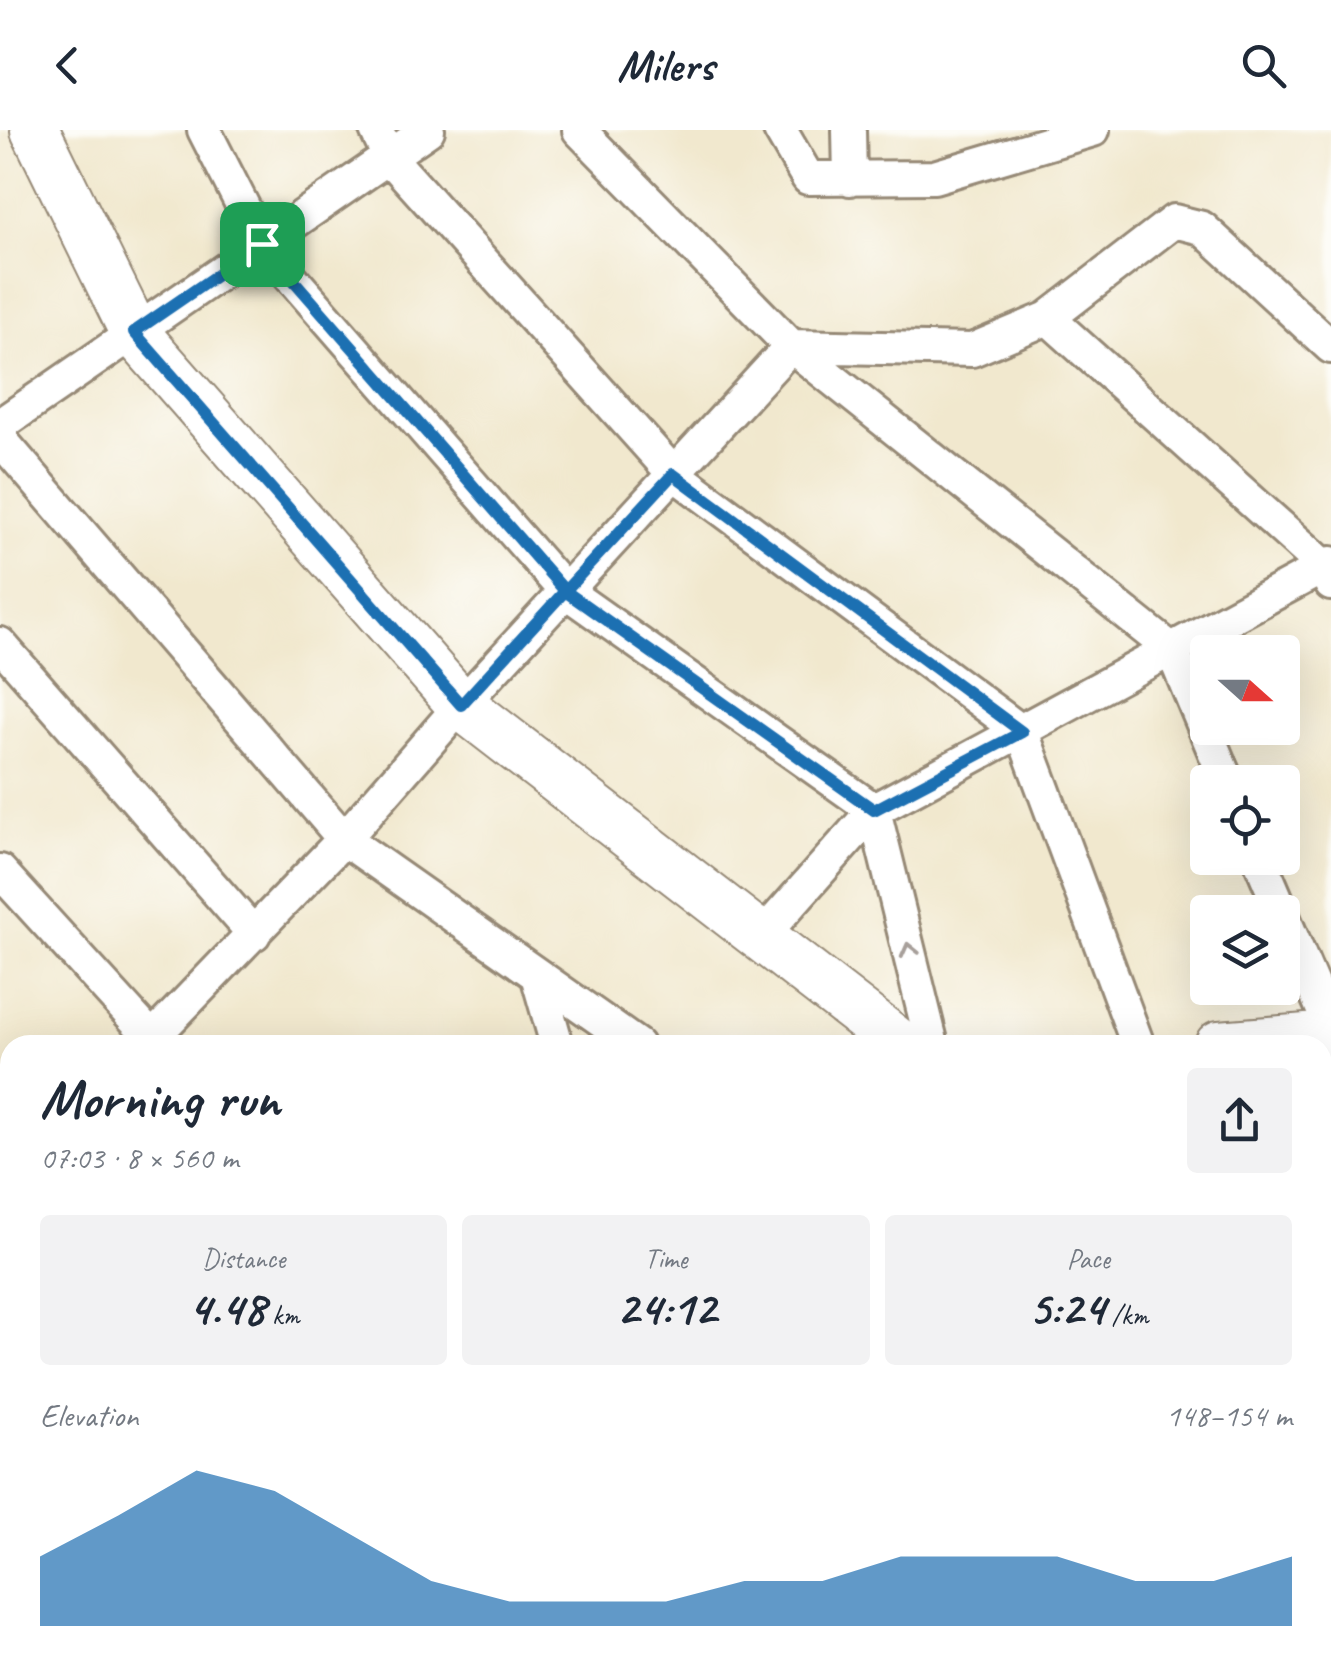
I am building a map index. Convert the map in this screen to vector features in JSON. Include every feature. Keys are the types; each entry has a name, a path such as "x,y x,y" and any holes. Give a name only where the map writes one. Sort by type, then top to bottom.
{"street":[{"path":"35,130 134,332 461,705 888,1035"},
{"path":"204,130 262,244 565,591 874,810 930,1035"},
{"path":"0,425 262,244 382,143 428,130"},
{"path":"578,130 790,346 1172,650 1220,765"},
{"path":"780,130 808,178 850,179 934,177 1011,143 1093,130"},
{"path":"849,130 850,179"},
{"path":"382,143 673,474 1022,732 1134,1035"},
{"path":"155,1035 344,839 461,705 790,346 972,350 1048,318 1174,220 1202,228 1331,348"},
{"path":"760,938 874,810 1172,650 1329,572 1048,318"},
{"path":"0,439 344,839 622,1035"},
{"path":"0,644 254,934"},
{"path":"0,871 149,1035"},
{"path":"1300,957 1331,1032 1305,1035"},
{"path":"537,975 554,1035"}],"route":[{"path":"262,244 134,332 461,705 565,591 874,810 1022,732 673,474 565,591 262,244"}]}
